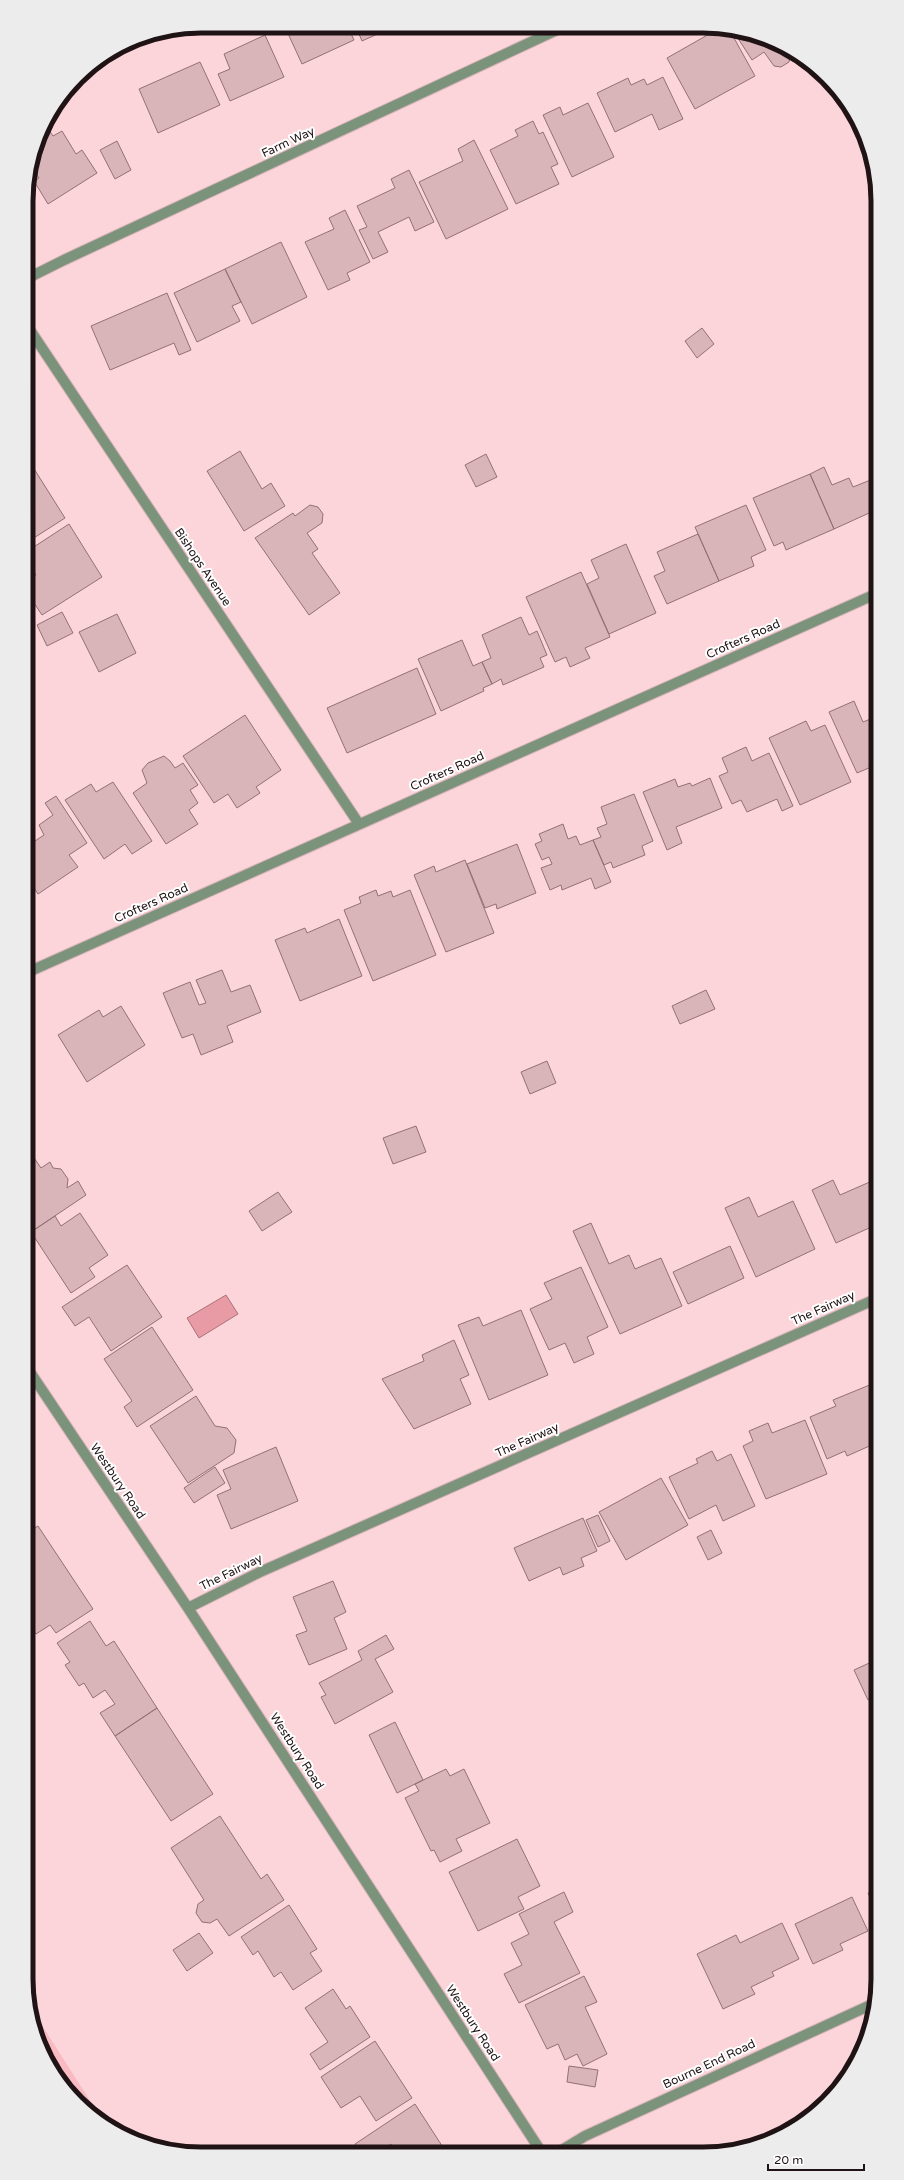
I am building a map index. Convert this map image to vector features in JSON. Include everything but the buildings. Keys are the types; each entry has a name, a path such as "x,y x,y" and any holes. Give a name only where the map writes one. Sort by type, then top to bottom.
{"street":[{"name":"Farm Way","path":"33,276 550,33"},
{"name":"Bishops Avenue","path":"33,335 359,824"},
{"name":"Crofters Road","path":"33,970 871,596"},
{"name":"The Fairway","path":"188,1608 260,1572 871,1301"},
{"name":"Westbury Road","path":"33,1376 188,1608 538,2147"},
{"name":"Bourne End Road","path":"566,2147 585,2136 869,2006"}],"shaded area":[{"path":"226,1295 238,1314 199,1338 187,1318"},
{"path":"38,2019 96,2109 82,2098 61,2073 50,2054"}]}
